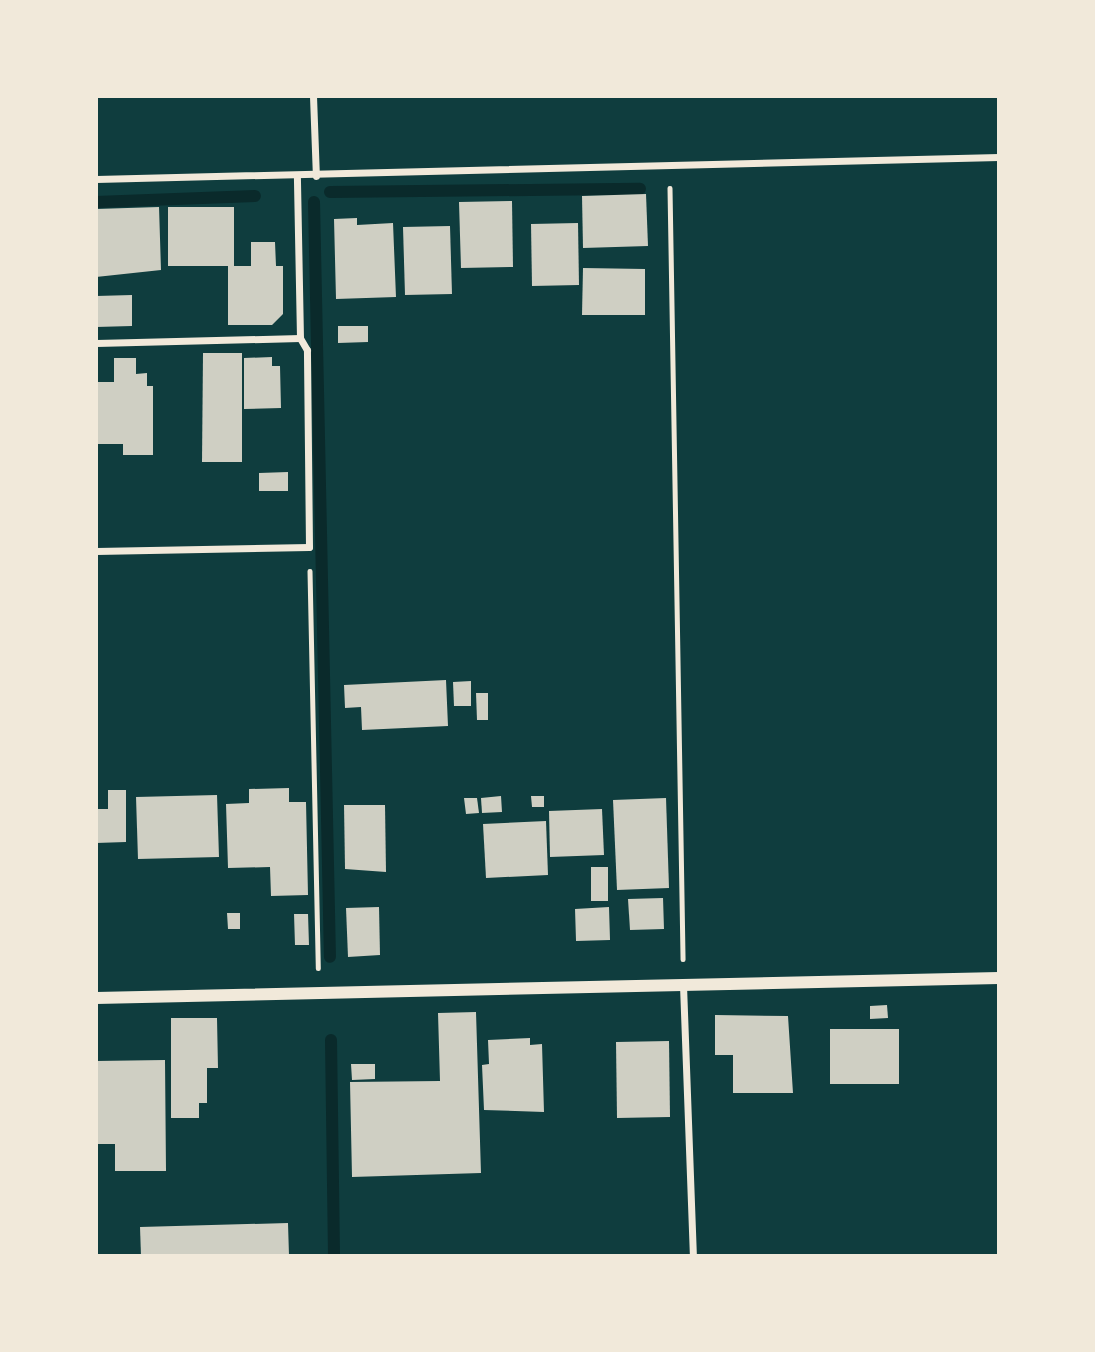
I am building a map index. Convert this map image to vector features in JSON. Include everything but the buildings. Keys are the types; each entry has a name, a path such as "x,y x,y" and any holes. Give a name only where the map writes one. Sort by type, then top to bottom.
{"street":[{"path":"313,96 316,176"},
{"path":"96,179 297,177 669,164 999,157"},
{"path":"96,551 309,547 307,350 300,338 297,177"},
{"path":"96,343 300,338"},
{"path":"96,998 999,978"},
{"path":"684,985 693,1256"}],"path":[{"path":"669,164 684,985"},
{"path":"309,547 318,994"}],"waterway":[{"path":"330,192 640,189"},
{"path":"96,202 255,196"},
{"path":"314,202 330,957"},
{"path":"331,1040 334,1256"}]}
